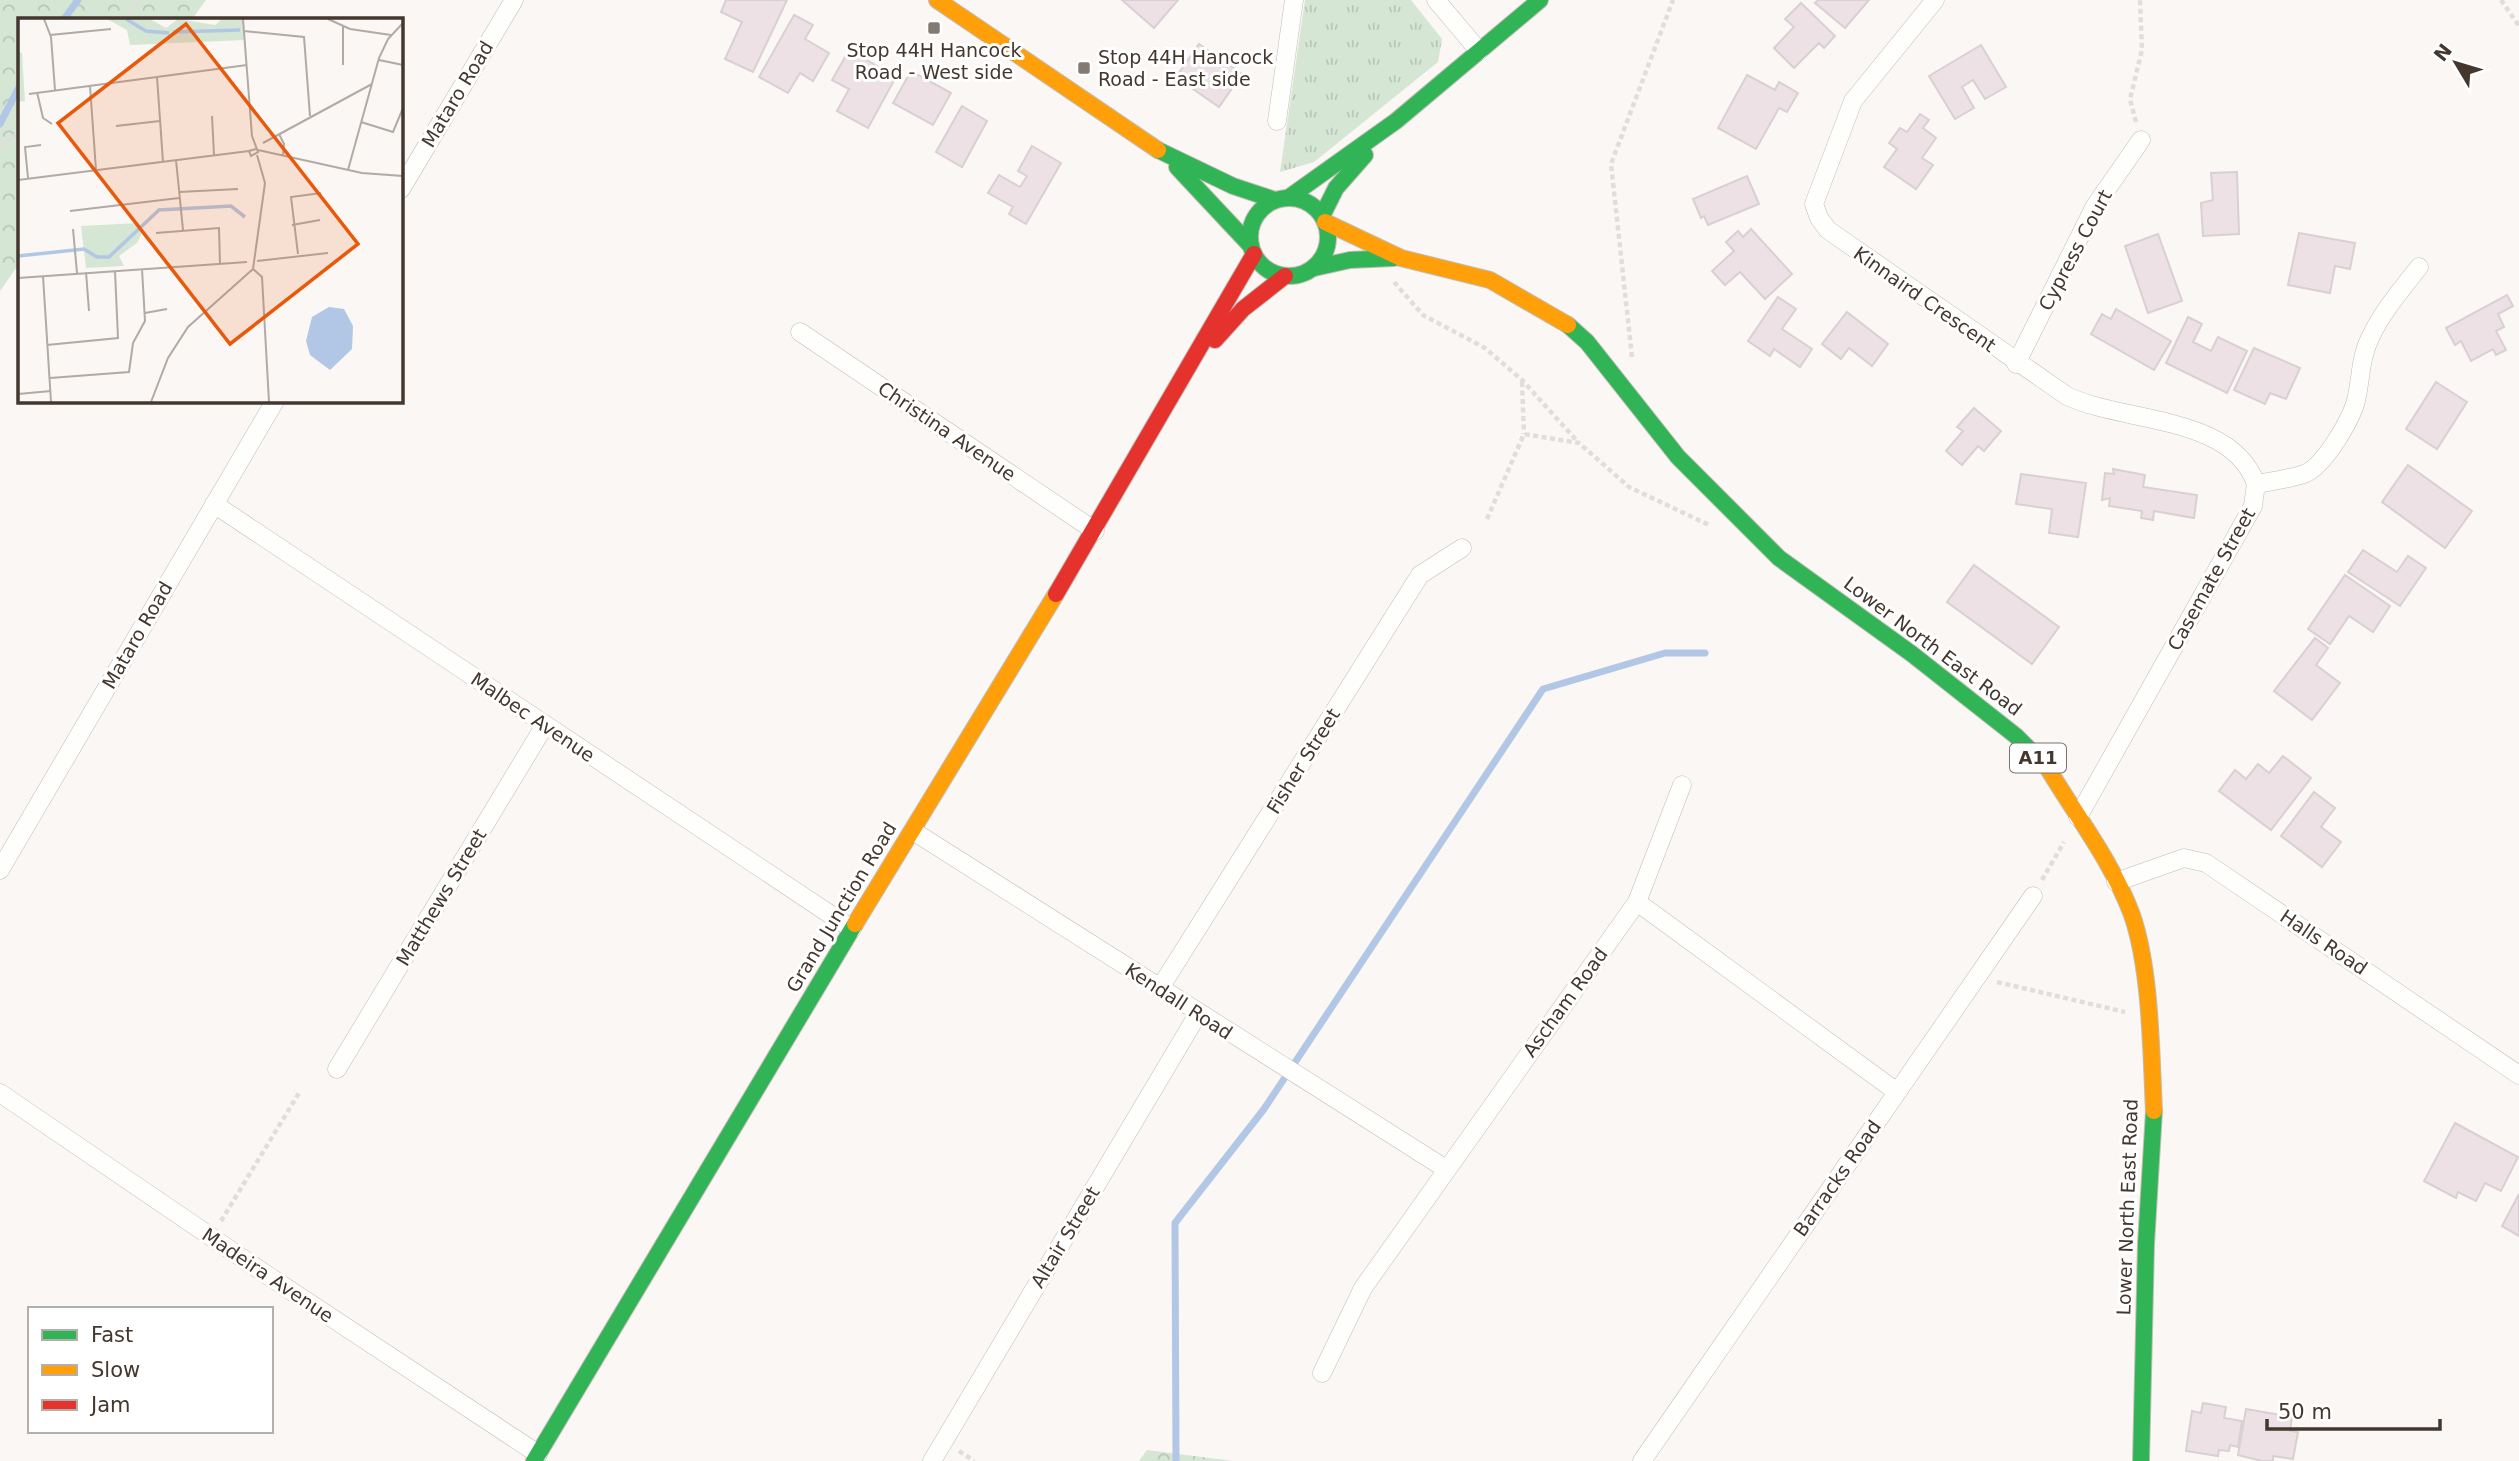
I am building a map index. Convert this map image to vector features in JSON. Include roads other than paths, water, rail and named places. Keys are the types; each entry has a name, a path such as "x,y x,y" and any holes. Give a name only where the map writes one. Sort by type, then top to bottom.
{"main road":[{"name":"A11","path":"937,0 1162,153 1233,186 1281,199 1304,201 1324,219"},
{"path":"1252,250 1255,219 1396,121 1540,0"},
{"path":"1314,268 1326,251 1328,231 1324,219 1336,188 1396,121"},
{"name":"A11","path":"1162,153 1252,250 1267,270 1285,276 1296,276 1314,268"},
{"name":"Lower North East Road","path":"1324,219 1401,258 1490,279 1566,324 1587,342 1678,457 1723,505 1779,558 1912,654 2017,736 2047,767 2116,882 2132,916 2149,1017 2155,1128 2146,1244 2141,1461"},
{"name":"Grand Junction Road","path":"536,1457 852,929 1095,531 1252,250"},
{"name":"Lower North East Road","path":"1314,268 1350,260 1401,258"},
{"name":"Grand Junction Road","path":"1183,374 1243,309 1285,276"}],"street":[{"name":"Mataro Road","path":"402,187 514,0"},
{"path":"1277,121 1294,0"},
{"path":"1436,0 1479,51"},
{"name":"Kinnaird Crescent","path":"1936,0 1853,102 1814,204 1819,218 1828,230 2016,364 2085,405 2196,431 2221,442 2251,468 2256,484"},
{"name":"Cypress Court","path":"2016,364 2095,206 2141,140"},
{"name":"Casemate Street","path":"2078,817 2243,526 2253,506 2256,484 2306,473 2340,434 2351,416 2357,398 2362,361 2369,338 2387,308 2419,267"},
{"name":"Christina Avenue","path":"800,332 1095,531"},
{"name":"Mataro Road","path":"0,870 274,402"},
{"name":"Malbec Avenue","path":"214,504 852,929"},
{"name":"Fisher Street","path":"1160,988 1420,575 1462,548"},
{"name":"Matthews Street","path":"337,1069 545,724"},
{"name":"Ascham Road","path":"1322,1373 1363,1288 1637,902 1682,785"},
{"name":"Kendall Road","path":"913,831 1198,1014 1446,1168"},
{"name":"Halls Road","path":"2116,882 2184,858 2206,863 2519,1075"},
{"name":"Barracks Road","path":"1642,1461 2033,896"},
{"path":"1637,902 1897,1092"},
{"name":"Altair Street","path":"932,1461 1198,1014"},
{"name":"Madeira Avenue","path":"0,1093 536,1457"}],"waterway":[{"path":"65,18 78,0"},
{"path":"0,124 18,89"},
{"path":"1176,1461 1175,1223 1264,1109 1543,689 1665,653 1705,653"}],"place":[{"name":"Stop 44H Hancock Road - West side","path":"934,28"},
{"name":"Stop 44H Hancock Road - East side","path":"1084,68"}]}
